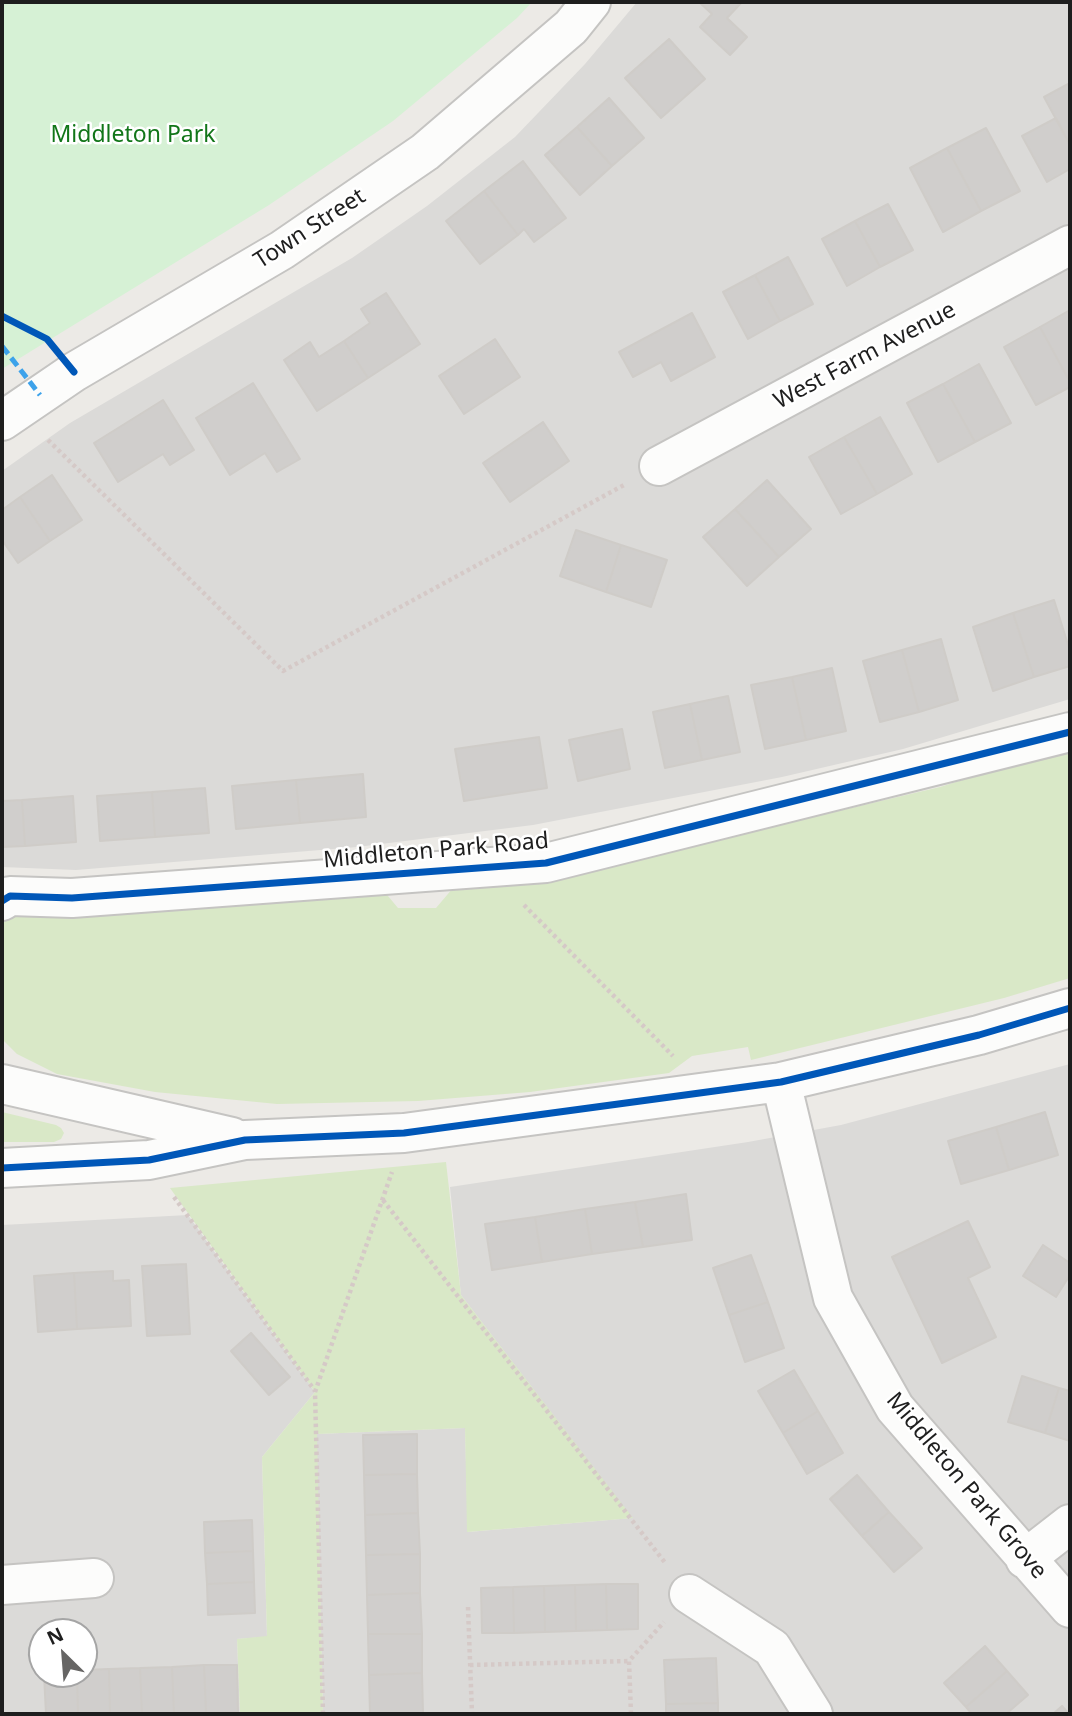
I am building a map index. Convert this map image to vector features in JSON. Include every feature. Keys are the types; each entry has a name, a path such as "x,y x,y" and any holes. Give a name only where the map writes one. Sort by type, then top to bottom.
{"street":[{"name":"Town Street","path":"10,416 74,372 282,250 425,152 571,27 591,2"},
{"name":"West Farm Avenue","path":"659,466 1070,245"},
{"name":"Middleton Park Road","path":"2,901 10,896 72,898 546,863 1070,732"},
{"path":"2,1168 149,1160 245,1140 404,1132 781,1082 979,1035 1070,1008"},
{"name":"Middleton Park Grove","path":"781,1082 833,1298 895,1408 1070,1608"},
{"path":"2,1084 245,1140"},
{"path":"1025,1559 1070,1524"},
{"path":"2,1585 94,1578"},
{"path":"689,1594 772,1648 813,1714"}],"path":[{"path":"10,416 283,671 659,466"},
{"path":"488,869 709,1091"},
{"path":"323,1714 315,1392 383,1200 404,1132"},
{"path":"149,1160 315,1392"},
{"path":"383,1200 633,1518 689,1594 629,1661 631,1714"},
{"path":"468,1607 472,1714"},
{"path":"470,1665 629,1661"}],"shaded area":[{"path":"637,2 1070,2 1070,699 903,749 782,777 533,825 357,847 76,870 2,867 2,471 70,423 352,258 427,206 515,137 585,64"},
{"path":"1070,1064 1070,1714 323,1714 316,1434 465,1428 468,1532 632,1518 461,1295 450,1187 748,1142 841,1125"},
{"path":"188,1215 315,1392 262,1457 267,1637 237,1639 240,1714 2,1714 2,1225"}],"green space":[{"name":"Middleton Park","path":"2,2 532,2 517,18 393,121 269,205 2,369"},
{"path":"1070,746 1070,978 1004,998 751,1060 748,1047 692,1056 669,1073 530,1092 418,1101 277,1104 155,1092 57,1074 17,1054 2,1039 2,925 5,921 23,914 383,890 398,908 436,908 453,888 715,840 940,787"},
{"path":"2,1112 56,1125 64,1133 61,1139 54,1142 2,1142"},
{"path":"446,1162 461,1295 633,1518 467,1532 465,1428 317,1434 323,1714 240,1714 237,1639 267,1636 262,1457 315,1392 170,1188"}],"building":[{"path":"699,2 742,2 727,18 747,37 730,55 700,27 712,14"},
{"path":"669,39 705,79 661,118 625,78"},
{"path":"1070,83 1070,145 1044,97"},
{"path":"609,98 644,138 612,166 577,127"},
{"path":"1056,118 1070,145 1070,169 1047,182 1022,136"},
{"path":"577,127 612,166 580,195 545,155"},
{"path":"986,128 1020,191 981,211 947,148"},
{"path":"947,148 981,211 943,232 910,168"},
{"path":"523,161 566,218 534,242 524,229 518,235 484,191"},
{"path":"484,191 518,235 480,264 446,221"},
{"path":"888,204 913,250 880,267 855,221"},
{"path":"855,221 880,267 847,286 822,239"},
{"path":"788,257 813,304 780,321 755,275"},
{"path":"755,275 780,321 748,339 723,292"},
{"path":"386,293 420,344 368,378 344,341 370,323 361,309"},
{"path":"1070,310 1070,382 1040,327"},
{"path":"692,313 715,357 671,381 661,362 633,377 619,352"},
{"path":"1040,327 1070,382 1070,387 1036,405 1004,347"},
{"path":"495,339 520,377 464,414 439,376"},
{"path":"344,341 368,378 317,411 284,360 310,342 319,357"},
{"path":"979,364 1011,423 975,442 943,384"},
{"path":"253,383 300,459 277,472 265,453 230,475 196,418"},
{"path":"943,384 975,442 938,462 907,403"},
{"path":"163,400 194,450 170,465 163,454 118,482 94,443"},
{"path":"880,417 912,474 877,494 844,437"},
{"path":"543,422 569,461 510,502 483,463"},
{"path":"844,437 877,494 841,514 809,457"},
{"path":"52,475 82,520 50,541 20,497"},
{"path":"767,480 811,529 779,557 735,509"},
{"path":"20,497 50,541 18,563 2,540 2,510"},
{"path":"735,509 779,557 747,586 703,537"},
{"path":"576,530 621,545 606,592 560,576"},
{"path":"621,545 667,560 651,607 606,592"},
{"path":"1054,600 1070,651 1070,666 1034,677 1013,613"},
{"path":"1013,613 1034,677 993,691 973,627"},
{"path":"941,639 958,700 919,712 902,650"},
{"path":"902,650 919,712 880,722 863,661"},
{"path":"832,668 846,731 806,740 792,677"},
{"path":"792,677 806,740 765,749 751,685"},
{"path":"728,696 740,752 702,760 690,704"},
{"path":"690,704 702,760 665,768 653,712"},
{"path":"622,729 630,769 578,781 569,740"},
{"path":"539,737 547,788 464,801 455,749"},
{"path":"363,774 366,817 300,823 296,780"},
{"path":"296,780 300,823 236,829 232,786"},
{"path":"205,788 209,833 155,837 152,792"},
{"path":"152,792 155,837 100,841 97,796"},
{"path":"73,796 76,842 25,846 22,800"},
{"path":"22,800 25,846 2,847 2,801"},
{"path":"1045,1112 1058,1155 1009,1170 996,1127"},
{"path":"996,1127 1009,1170 961,1184 948,1141"},
{"path":"686,1194 692,1240 643,1247 635,1202"},
{"path":"635,1202 643,1247 592,1254 585,1209"},
{"path":"585,1209 592,1254 542,1262 535,1217"},
{"path":"535,1217 542,1262 492,1270 485,1224"},
{"path":"968,1221 990,1267 968,1278 996,1337 942,1363 892,1257"},
{"path":"1043,1245 1070,1263 1070,1275 1056,1297 1023,1276"},
{"path":"751,1255 768,1302 729,1315 713,1268"},
{"path":"186,1264 190,1334 147,1336 142,1266"},
{"path":"113,1271 113,1281 129,1280 131,1326 77,1329 74,1273"},
{"path":"74,1273 77,1329 38,1332 34,1276"},
{"path":"768,1302 784,1348 745,1362 729,1315"},
{"path":"251,1333 290,1377 269,1395 231,1351"},
{"path":"794,1370 818,1411 783,1433 758,1391"},
{"path":"1022,1376 1059,1388 1045,1433 1008,1422"},
{"path":"1059,1388 1070,1391 1070,1441 1045,1433"},
{"path":"818,1411 843,1453 807,1474 783,1433"},
{"path":"417,1434 417,1474 364,1475 363,1435"},
{"path":"417,1474 418,1513 365,1515 364,1475"},
{"path":"857,1475 889,1512 862,1536 830,1499"},
{"path":"889,1512 922,1548 894,1572 862,1536"},
{"path":"418,1513 420,1554 366,1555 365,1515"},
{"path":"252,1520 253,1551 205,1553 204,1522"},
{"path":"253,1551 254,1582 207,1584 205,1553"},
{"path":"420,1554 420,1593 367,1595 366,1555"},
{"path":"254,1582 255,1613 208,1615 207,1584"},
{"path":"606,1584 638,1584 638,1629 607,1630"},
{"path":"606,1584 607,1630 576,1631 575,1585"},
{"path":"575,1585 576,1631 545,1632 544,1586"},
{"path":"544,1586 545,1632 514,1633 513,1587"},
{"path":"513,1587 514,1633 482,1633 481,1588"},
{"path":"420,1593 422,1634 368,1634 367,1595"},
{"path":"368,1634 422,1634 422,1673 369,1675"},
{"path":"985,1646 1007,1671 966,1707 944,1683"},
{"path":"716,1658 718,1703 666,1704 664,1660"},
{"path":"204,1665 237,1665 238,1712 206,1713"},
{"path":"204,1665 206,1713 174,1714 172,1667"},
{"path":"172,1667 174,1714 142,1714 140,1668"},
{"path":"140,1668 142,1714 110,1714 109,1669"},
{"path":"98,1669 109,1669 110,1714 78,1714 77,1688 98,1688"},
{"path":"1007,1671 1028,1695 1006,1714 972,1714 966,1707"},
{"path":"422,1673 423,1713 370,1714 369,1675"},
{"path":"45,1688 77,1688 78,1714 46,1714"},
{"path":"718,1703 718,1714 666,1714 666,1704"},
{"path":"1062,1706 1069,1714 1053,1714"}],"marked path":[{"path":"2,346 40,395"}],"cycle path":[{"path":"2,316 47,339 74,372"},
{"path":"2,901 10,896 72,898 546,863 1070,732"},
{"path":"2,1168 149,1160 245,1140 404,1133 781,1082 979,1035 1070,1008"}]}
